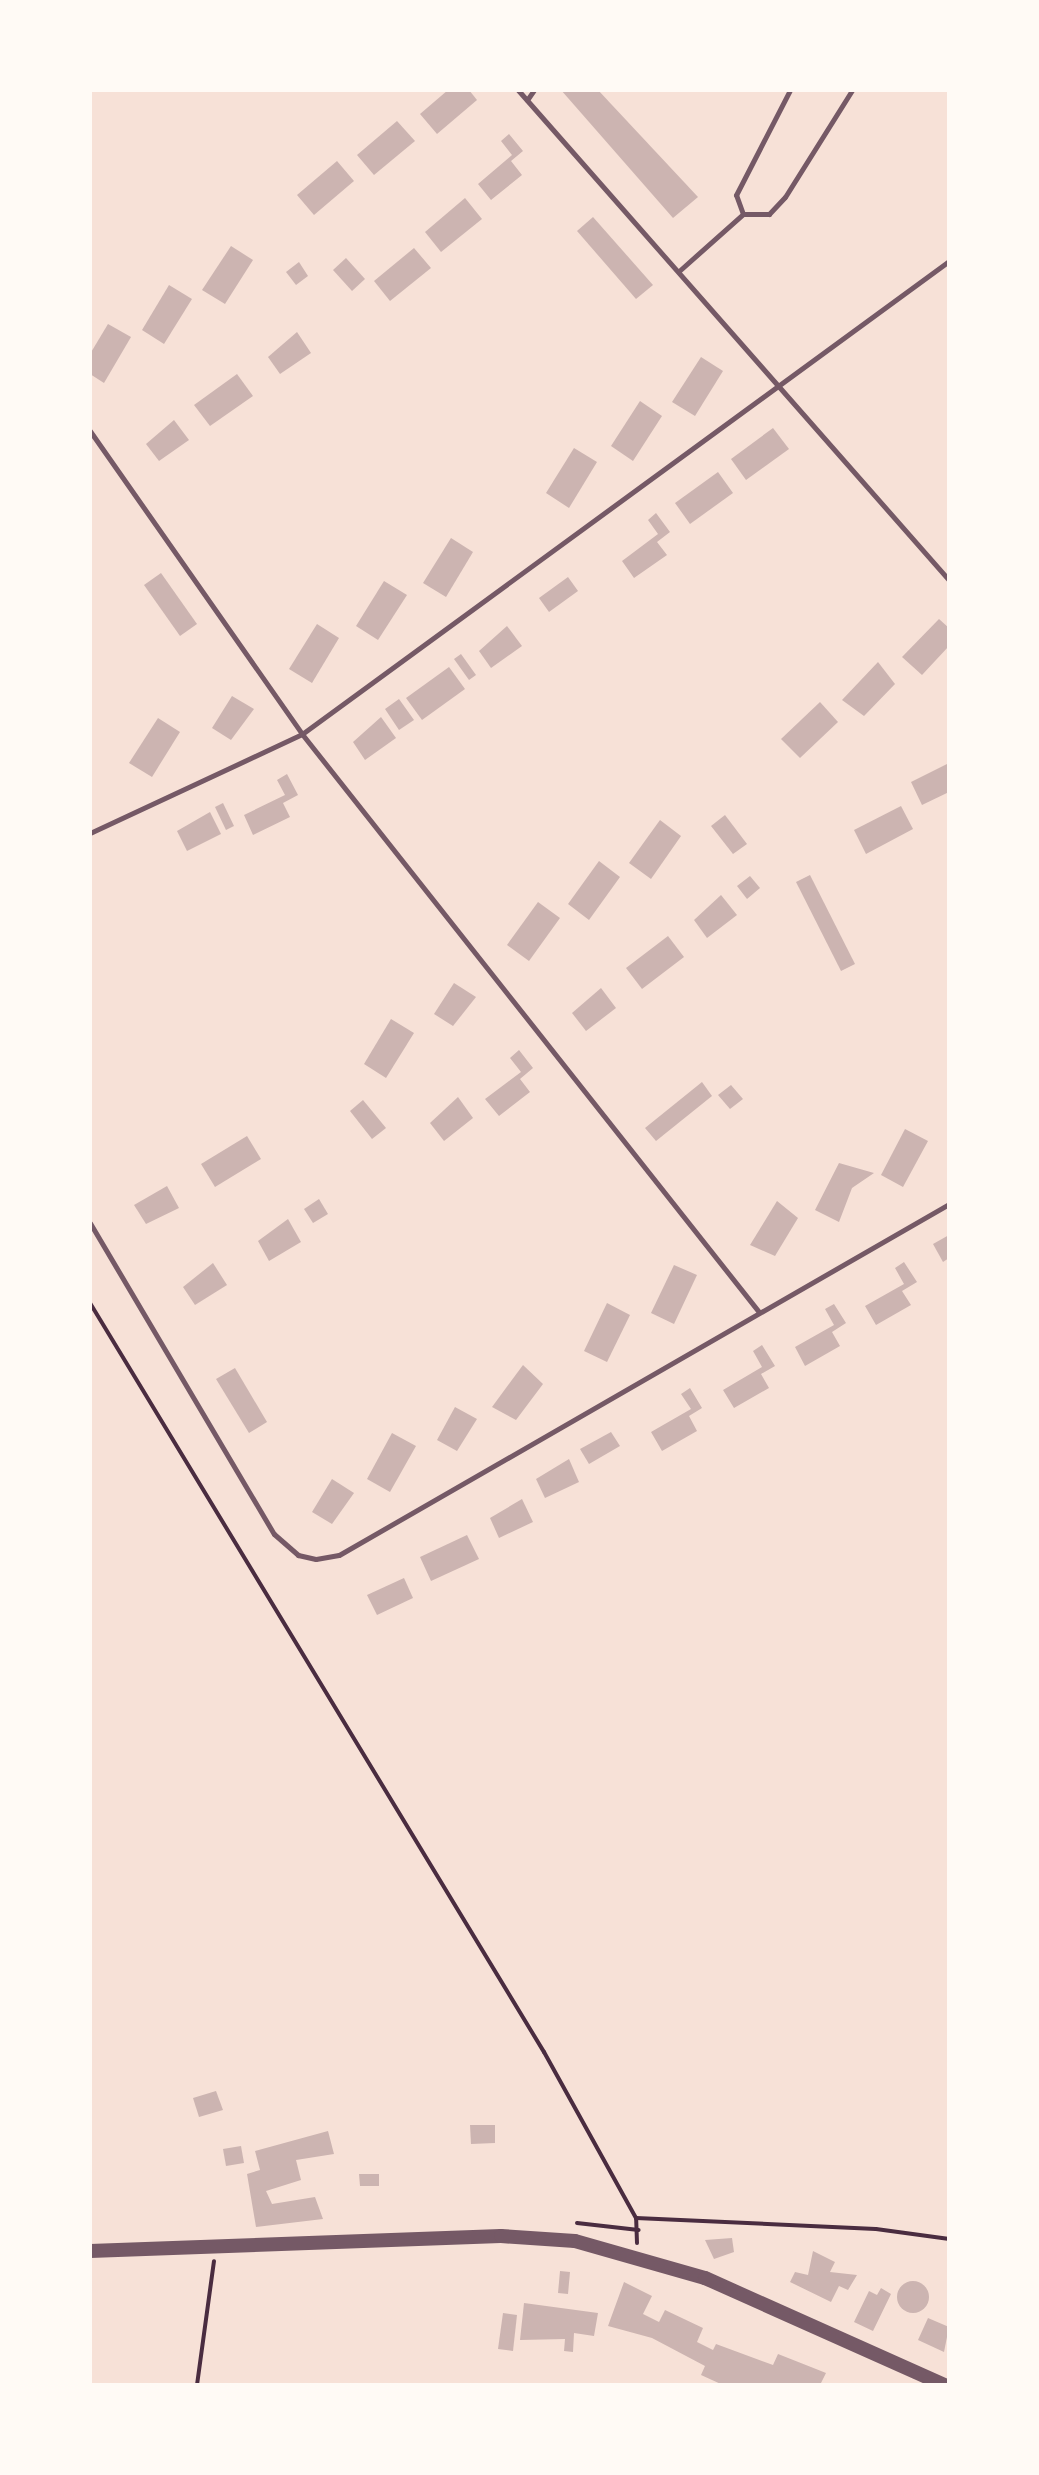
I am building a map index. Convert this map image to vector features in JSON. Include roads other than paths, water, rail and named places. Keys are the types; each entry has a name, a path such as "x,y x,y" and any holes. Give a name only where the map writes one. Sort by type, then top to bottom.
{"street":[{"path":"90,2252 501,2236 602,2246 705,2278 944,2385"}],"lane":[{"path":"518,90 949,580"},
{"path":"527,100 534,90"},
{"path":"743,214 736,195 790,90"},
{"path":"680,271 743,214 769,214 786,197 852,90"},
{"path":"90,833 302,734 783,387 949,261"},
{"path":"90,431 302,734 758,1312"},
{"path":"90,1223 274,1534 298,1555 339,1555 949,1204"}]}
